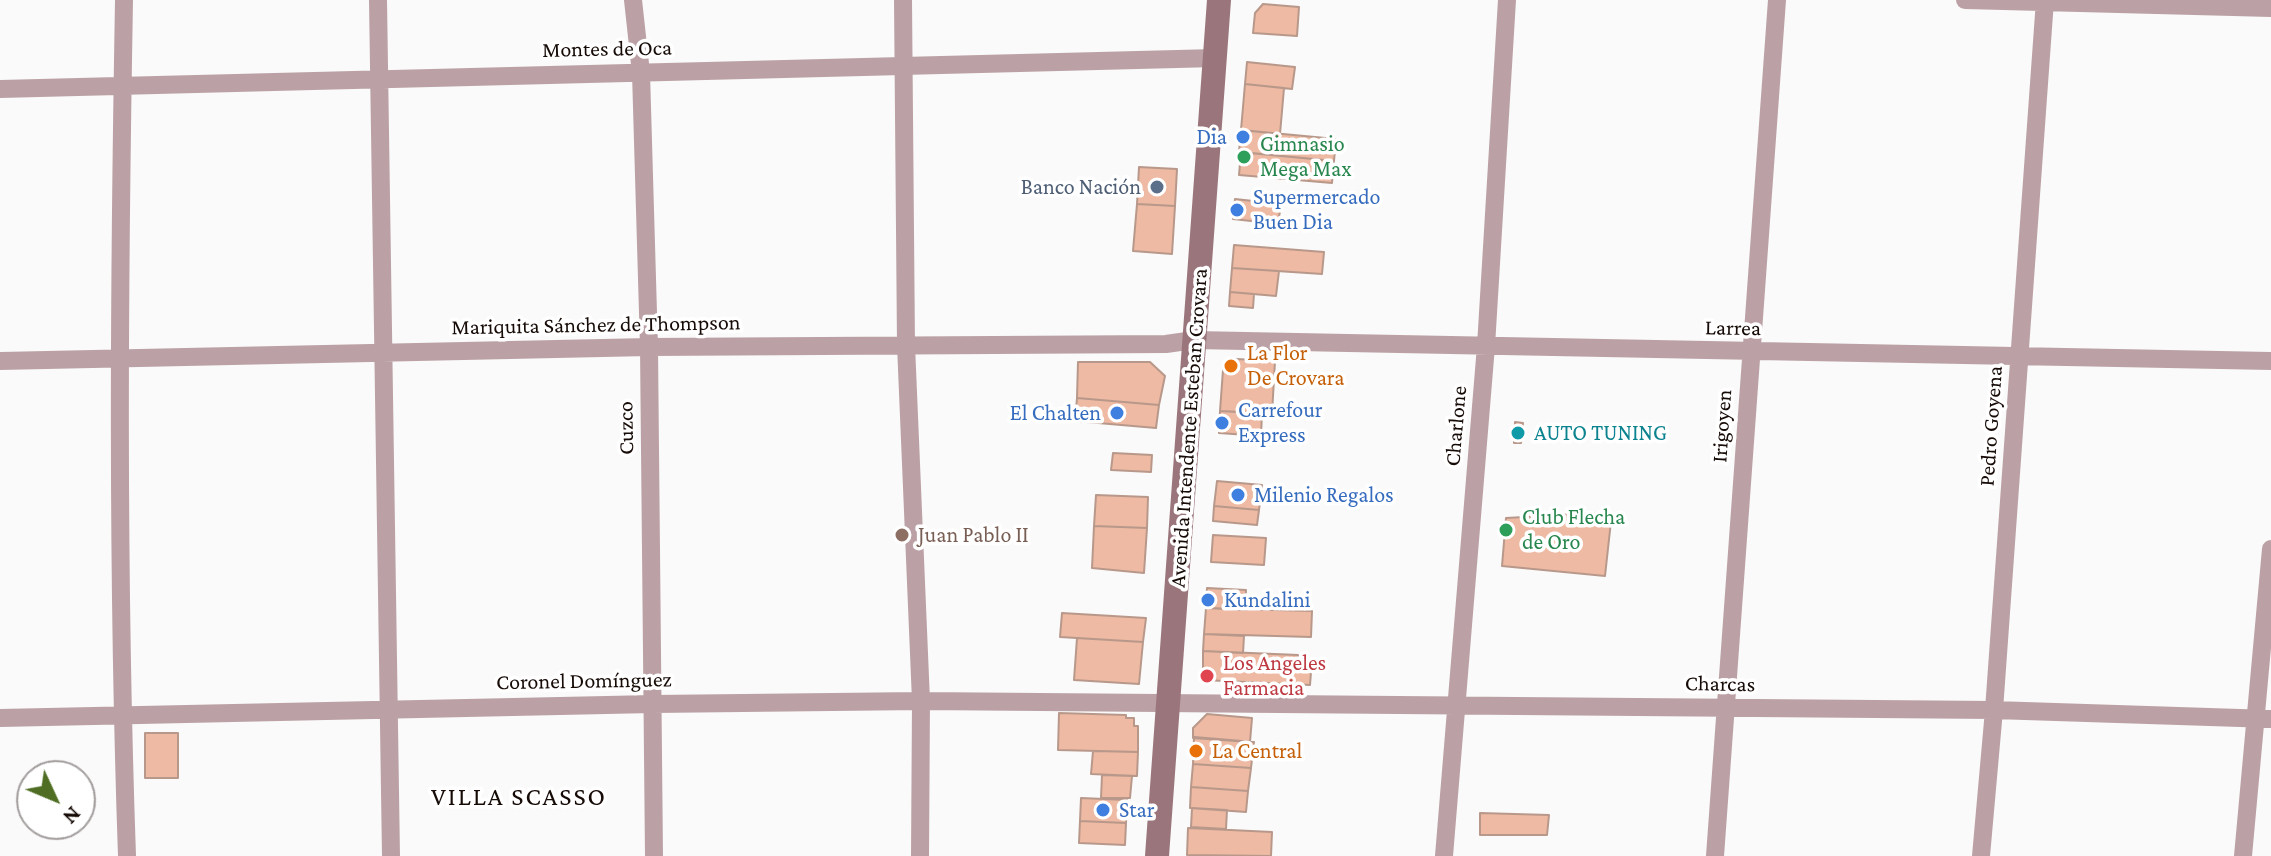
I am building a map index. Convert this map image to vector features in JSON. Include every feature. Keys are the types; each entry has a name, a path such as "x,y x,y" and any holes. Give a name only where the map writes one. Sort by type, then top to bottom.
{"main road":[{"name":"Avenida Intendente Esteban Crovara","path":"1157,856 1219,0"}],"street":[{"path":"124,0 120,359 122,715 127,856"},
{"path":"378,0 391,856"},
{"name":"Cuzco","path":"633,0 641,73 649,347 654,856"},
{"path":"903,0 906,345 921,701 920,856"},
{"name":"Charlone","path":"1444,856 1486,346 1507,0"},
{"name":"Irigoyen","path":"1715,856 1777,0"},
{"path":"1965,0 2271,8"},
{"name":"Pedro Goyena","path":"1981,856 2045,1"},
{"name":"Montes de Oca","path":"0,89 1216,58"},
{"name":"Larrea","path":"1194,340 2271,361"},
{"name":"Mariquita Sánchez de Thompson","path":"0,361 649,347 1166,344 1194,340"},
{"path":"2243,856 2264,719 2271,549"},
{"name":"Coronel Domínguez","path":"0,718 653,704 1169,701"},
{"name":"Charcas","path":"1169,701 1994,710 2264,719"}],"building":[{"path":"1263,4 1299,7 1297,36 1253,33 1255,13"},
{"path":"1247,62 1295,67 1292,89 1245,84"},
{"path":"1245,84 1284,88 1280,134 1241,130"},
{"path":"1241,130 1336,139 1334,161 1239,152"},
{"path":"1241,152 1334,161 1332,183 1239,175"},
{"name":"Banco Nación","path":"1139,167 1177,169 1175,206 1137,204"},
{"path":"1235,199 1281,204 1278,224 1233,219"},
{"path":"1137,204 1175,206 1172,254 1133,251"},
{"path":"1234,245 1324,252 1322,274 1232,268"},
{"path":"1232,268 1279,271 1276,296 1230,292"},
{"path":"1230,292 1254,294 1253,308 1229,306"},
{"path":"1236,359 1275,361 1272,414 1220,411 1223,370"},
{"path":"1078,362 1150,362 1165,376 1159,405 1077,398"},
{"name":"El Chalten","path":"1077,398 1159,405 1156,428 1075,421"},
{"path":"1220,411 1262,413 1261,436 1219,433"},
{"name":"AUTO TUNING","path":"1515,422 1523,423 1521,443 1514,443"},
{"path":"1113,453 1152,455 1151,472 1111,470"},
{"name":"Milenio Regalos","path":"1217,481 1262,485 1259,510 1214,506"},
{"path":"1096,495 1148,497 1147,528 1094,526"},
{"path":"1214,506 1259,510 1257,525 1213,521"},
{"path":"1612,512 1605,576 1502,566 1506,518"},
{"path":"1094,526 1147,528 1144,573 1092,568"},
{"path":"1213,535 1266,538 1264,565 1211,562"},
{"path":"1207,588 1246,590 1245,610 1206,608"},
{"path":"1206,608 1312,611 1311,637 1204,634"},
{"path":"1062,613 1146,618 1143,642 1060,637"},
{"path":"1204,634 1244,636 1243,653 1203,651"},
{"path":"1077,638 1143,642 1139,684 1074,680"},
{"path":"1203,651 1298,655 1297,659 1312,660 1310,685 1203,680"},
{"path":"1059,713 1126,715 1126,718 1134,718 1134,726 1138,726 1138,752 1058,750"},
{"path":"1207,714 1252,718 1250,742 1193,738 1193,728"},
{"path":"145,733 178,733 178,778 145,778"},
{"path":"1194,737 1254,742 1251,768 1193,764"},
{"path":"1093,751 1138,752 1137,776 1091,774"},
{"path":"1193,764 1251,768 1248,791 1191,787"},
{"path":"1102,775 1132,776 1130,798 1101,798"},
{"path":"1191,787 1248,791 1246,812 1190,808"},
{"name":"Star","path":"1081,798 1127,800 1126,823 1080,821"},
{"path":"1192,808 1227,810 1226,829 1191,827"},
{"path":"1480,813 1549,815 1547,835 1480,835"},
{"path":"1080,821 1126,823 1125,845 1079,843"},
{"path":"1188,828 1272,832 1271,856 1187,855"}],"place":[{"name":"Dia","path":"1243,137"},
{"name":"Gimnasio Mega Max","path":"1244,157"},
{"name":"Banco Nación","path":"1157,187"},
{"name":"Supermercado Buen Dia","path":"1237,210"},
{"name":"La Flor De Crovara","path":"1231,366"},
{"name":"El Chalten","path":"1117,413"},
{"name":"Carrefour Express","path":"1222,423"},
{"name":"AUTO TUNING","path":"1518,433"},
{"name":"Milenio Regalos","path":"1238,495"},
{"name":"Club Flecha de Oro","path":"1506,530"},
{"name":"Juan Pablo II","path":"902,535"},
{"name":"Kundalini","path":"1208,600"},
{"name":"Los Angeles Farmacia","path":"1207,676"},
{"name":"La Central","path":"1196,751"},
{"name":"Star","path":"1103,810"}],"district":[{"name":"VILLA SCASSO","path":"519,797"}]}
